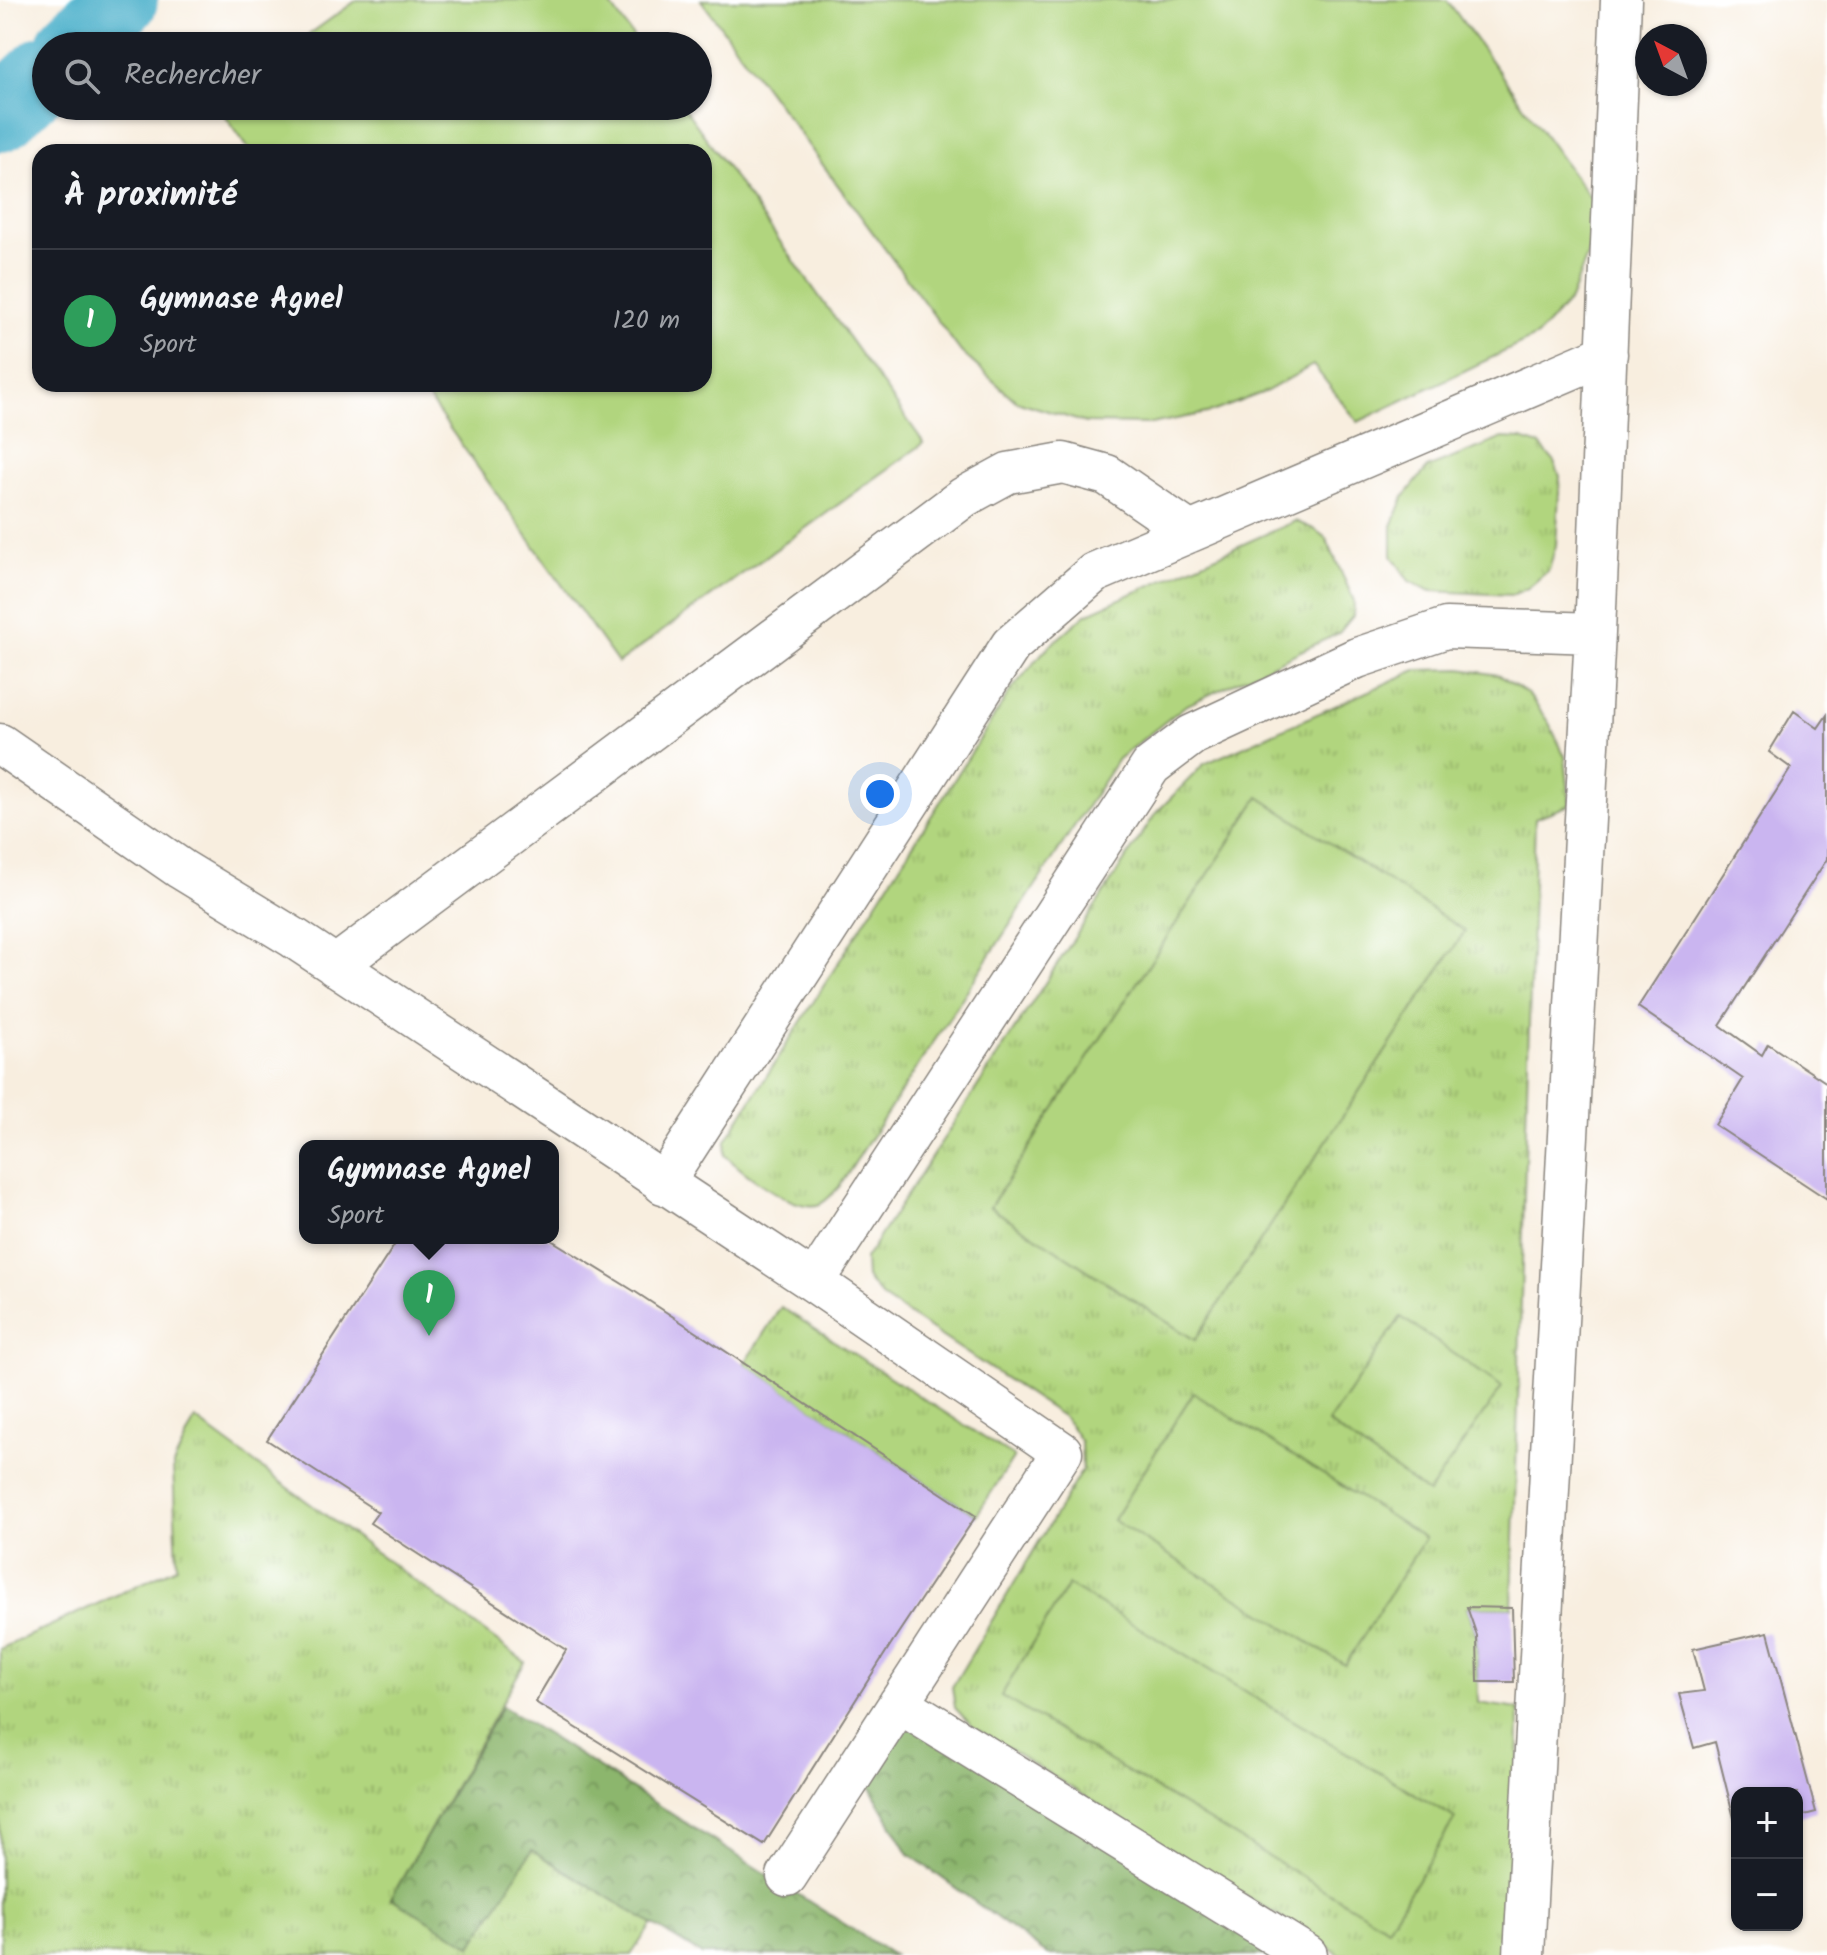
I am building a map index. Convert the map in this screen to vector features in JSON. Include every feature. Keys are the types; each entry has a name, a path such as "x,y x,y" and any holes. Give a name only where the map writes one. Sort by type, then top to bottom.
{"street":[{"path":"1524,1955 1595,633 1621,0"},
{"path":"663,1184 1011,645 1094,573 1607,354"},
{"path":"335,966 964,497 1008,473 1063,463 1107,475 1190,532"},
{"path":"814,1282 1151,766 1192,735 1357,658 1446,628 1595,633"},
{"path":"0,744 181,869 335,966 814,1282 1062,1452 787,1876"},
{"path":"899,1703 1307,1955"}],"green space":[{"path":"357,0 607,0 630,32 312,32"},
{"path":"701,0 1447,0 1593,202 1591,245 1570,300 1537,336 1358,422 1313,365 1267,391 1212,412 1151,424 1086,423 1016,401 961,352"},
{"path":"228,120 693,120 710,144 245,144"},
{"path":"712,147 924,443 618,663 424,392 712,392"},
{"path":"1503,438 1522,439 1540,445 1553,460 1560,476 1556,545 1549,570 1528,588 1512,595 1430,591 1409,581 1392,556 1392,526 1404,497 1427,468"},
{"path":"1295,521 1326,538 1354,601 1353,616 1339,633 1185,706 1118,759 839,1187 828,1199 820,1204 797,1203 756,1181 725,1155 726,1140 1011,690 1044,651 1086,614"},
{"path":"1461,669 1498,675 1529,695 1549,723 1565,756 1570,805 1535,818 1512,1608 1467,1607 1477,1636 1478,1703 1519,1709 1517,1955 1341,1955 972,1726 955,1708 952,1687 1082,1470 1081,1442 1065,1418 882,1297 866,1278 865,1259 1156,813 1204,764 1416,670"},
{"path":"1259,797 1465,931 1195,1340 990,1207"},
{"path":"781,1307 1014,1457 976,1516 744,1364"},
{"path":"1401,1317 1502,1387 1428,1493 1328,1423"},
{"path":"1193,1393 1425,1538 1345,1665 1113,1520"},
{"path":"195,1419 525,1662 391,1899 532,1850 652,1924 631,1955 0,1955 0,1649 177,1567 173,1465"},
{"path":"1068,1585 1455,1818 1388,1928 1001,1696"},
{"path":"899,1703 1307,1955 1048,1955 909,1854 858,1767"},
{"path":"502,1706 893,1955 702,1955 532,1850 472,1946 391,1898"}],"building":[{"path":"1794,711 1818,728 1827,715 1827,859 1720,1025 1762,1055 1768,1044 1827,1083 1827,1199 1715,1125 1743,1079 1638,1007 1791,768 1769,752"},
{"path":"395,1244 558,1244 976,1516 764,1845 535,1702 566,1650 370,1523 378,1512 267,1440"},
{"path":"1467,1607 1512,1608 1514,1682 1478,1682 1477,1636"},
{"path":"1768,1632 1816,1812 1803,1815 1803,1787 1731,1787 1731,1806 1715,1742 1694,1748 1679,1694 1704,1691 1693,1649"}],"waterway":[{"path":"88,32 121,0"},
{"path":"0,115 32,85"}],"place":[{"name":"Gymnase Agnel","path":"429,1336"}]}
